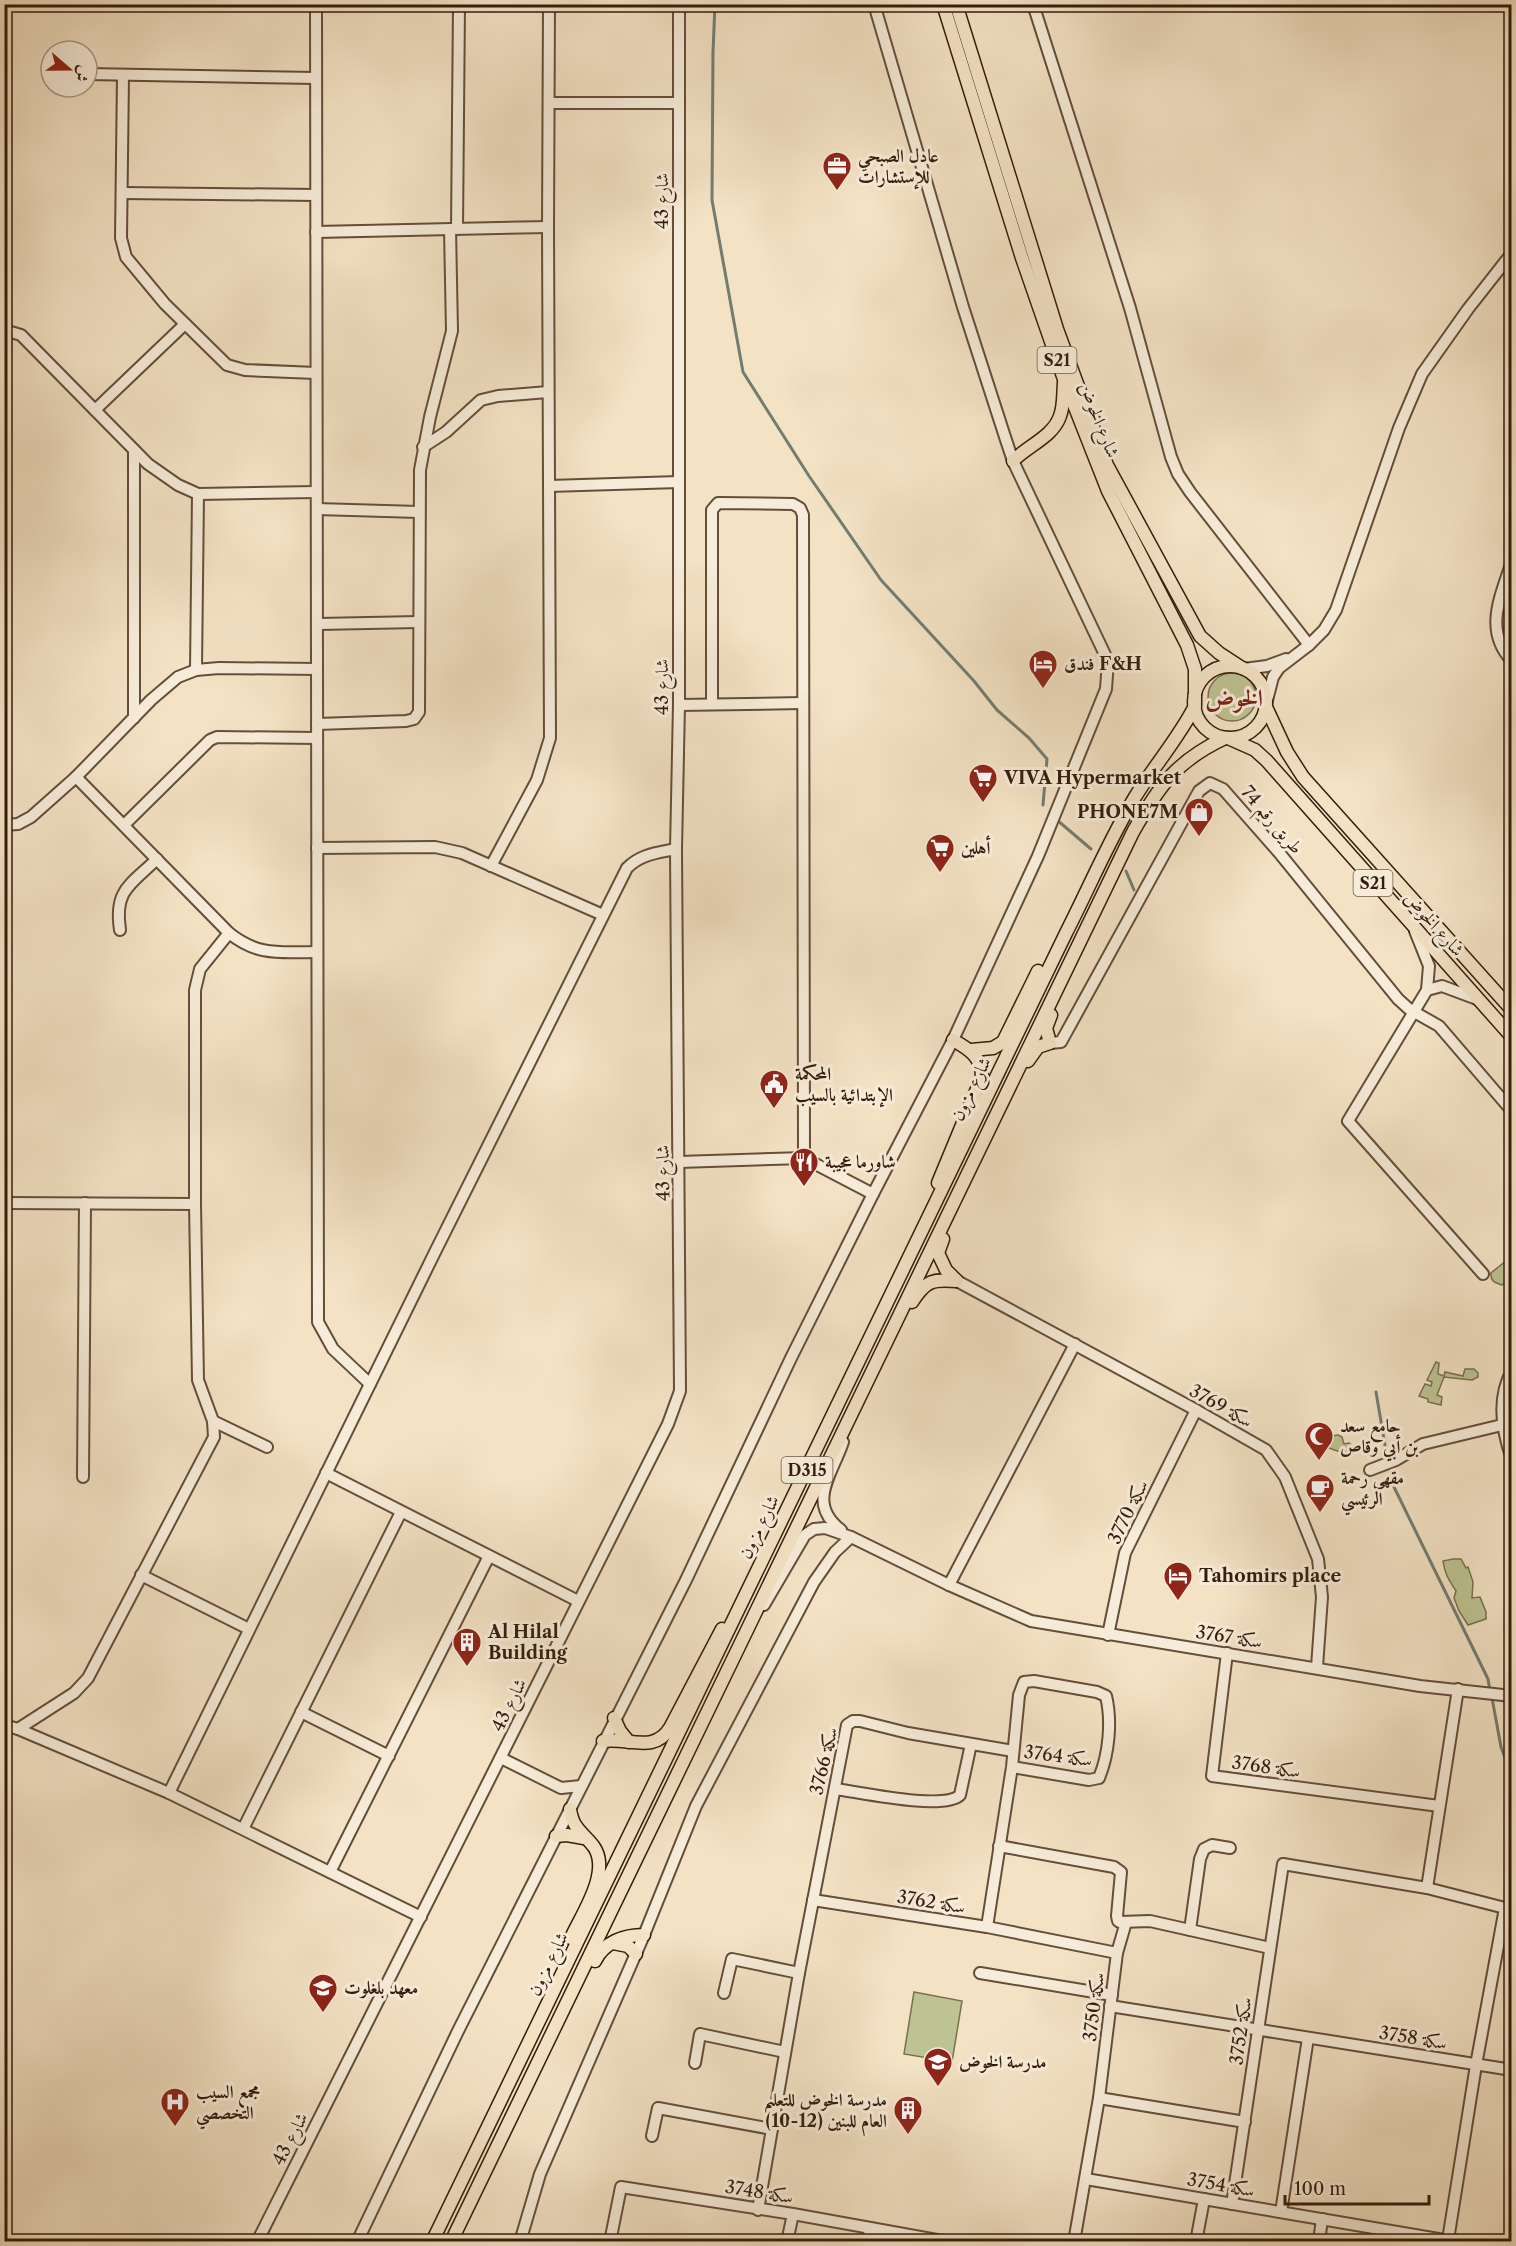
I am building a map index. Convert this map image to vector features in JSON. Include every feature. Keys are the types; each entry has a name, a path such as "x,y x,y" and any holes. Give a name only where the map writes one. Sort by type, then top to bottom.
{"main road":[{"name":"شارع الخوض","path":"943,4 1022,258 1065,382 1108,491 1187,645 1195,669 1195,704"},
{"name":"شارع الخوض","path":"956,4 1058,329 1107,465 1200,636 1219,653 1243,668"},
{"path":"1013,461 1030,445 1050,433 1057,424 1061,414 1065,382"},
{"path":"1195,704 1196,692 1201,681 1209,673 1231,666 1243,668"},
{"name":"S21","path":"1243,668 1260,683 1266,705"},
{"name":"S21","path":"1195,704 1198,717 1204,727 1226,738"},
{"name":"شارع مزون","path":"432,2241 738,1614 1066,933 1133,800 1154,766 1184,727 1195,704"},
{"path":"1226,738 1249,733 1263,717 1266,705"},
{"name":"شارع الخوض","path":"1266,705 1287,752 1303,777 1512,1010"},
{"name":"شارع الخوض","path":"1226,738 1255,750 1266,761 1512,1037"},
{"name":"شارع مزون","path":"451,2241 1132,832 1154,795 1183,762 1203,748 1226,738"},
{"path":"971,1050 993,1048 1003,1042 1048,953 1066,933"},
{"path":"957,1281 946,1270 938,1253 982,1146 1032,1054 1038,1047 1050,1043 1046,1028 1061,990 1065,971"},
{"path":"936,1203 941,1173 981,1081 981,1067 971,1050 954,1040"},
{"path":"878,1356 920,1290 930,1282 957,1281"},
{"path":"603,1741 652,1743 667,1733 722,1628 738,1614"},
{"path":"615,1718 620,1731 630,1742"},
{"path":"559,1982 566,1950 599,1875 598,1855 574,1824 570,1809"},
{"path":"556,1836 584,1838"},
{"path":"553,2031 566,2019 575,2004 600,1952 613,1942 644,1935"},
{"path":"613,1942 628,1946 636,1954"}],"street":[{"path":"316,4 318,1322 333,1348 370,1384"},
{"path":"317,724 406,721 414,718 419,709 420,470 423,447 452,331 459,4"},
{"path":"491,866 537,780 550,738 549,4"},
{"name":"شارع 43","path":"257,2241 501,1758 671,1416 680,1391 676,849 679,705 679,4"},
{"path":"357,2241 458,2031 686,1580 786,1369 873,1194 954,1040 1038,855 1106,689 1108,661 1013,461 963,307 874,4"},
{"path":"1033,4 1130,308 1171,457 1178,474 1232,548 1309,645"},
{"path":"99,74 316,78"},
{"path":"123,75 121,238 126,257 165,304 227,365 244,370 316,373"},
{"path":"549,103 679,103"},
{"path":"122,194 316,195"},
{"path":"316,232 548,227"},
{"path":"1266,705 1273,677 1279,668 1324,630 1336,610 1399,429 1422,374 1512,253"},
{"path":"95,410 185,324"},
{"path":"4,330 21,335 148,464 178,485 198,494 316,492"},
{"path":"423,447 446,432 481,400 498,396 549,392"},
{"path":"134,450 134,718"},
{"path":"549,486 679,482"},
{"path":"196,670 198,494"},
{"path":"712,704 712,510 718,502 791,504 799,507 802,512 804,1158"},
{"path":"317,509 419,512"},
{"path":"1512,561 1496,620 1496,635 1506,655 1512,661"},
{"path":"318,624 419,622"},
{"path":"1243,668 1267,666 1295,656"},
{"path":"4,825 18,824 31,817 76,777 178,677 196,670 219,668 317,669"},
{"path":"679,705 803,703"},
{"path":"124,825 210,740 217,737 317,738"},
{"path":"76,777 239,941 268,952 317,952"},
{"name":"طريق رقم 74","path":"1050,1043 1061,1042 1199,791 1210,783 1223,789 1281,855 1398,999 1439,1026 1512,1111"},
{"path":"317,848 435,847 462,853 603,915"},
{"path":"169,1792 627,868 644,855 676,849"},
{"path":"120,930 118,908 122,893 157,859"},
{"path":"1414,928 1428,958 1430,974 1427,990 1348,1121 1483,1274"},
{"path":"18,1729 74,1693 88,1678 214,1437 213,1421 198,1380 195,990 200,969 229,933"},
{"path":"1427,990 1442,987 1477,999"},
{"path":"679,1162 804,1158 873,1194"},
{"path":"4,1203 195,1204"},
{"path":"82,1477 85,1203"},
{"name":"سكة 3769","path":"957,1281 1266,1450 1285,1477 1318,1559 1322,1597 1317,1667"},
{"path":"949,1585 1075,1344"},
{"path":"1512,1371 1503,1401 1502,1425 1512,1459"},
{"name":"سكة 3770","path":"1108,1635 1125,1553 1196,1410"},
{"path":"848,1419 842,1444 822,1498 829,1520 851,1537"},
{"path":"213,1421 267,1447"},
{"path":"1370,1470 1396,1460 1430,1442 1502,1425"},
{"path":"326,1473 578,1601"},
{"path":"243,1829 401,1512"},
{"path":"754,1616 770,1596 805,1535 814,1529 825,1528 851,1537"},
{"path":"520,2241 540,2174 636,1954 696,1806 813,1582 835,1552 851,1537"},
{"name":"سكة 3767","path":"851,1537 949,1585 1031,1621 1420,1686 1512,1696"},
{"path":"330,1872 489,1556"},
{"path":"141,1575 249,1629"},
{"name":"سكة 3768","path":"1227,1653 1212,1776 1439,1806"},
{"name":"سكة 3764","path":"987,1927 1012,1767 1019,1695 1024,1682 1034,1681 1097,1692 1106,1696 1110,1713 1104,1766 1099,1778 1089,1780 1012,1767"},
{"path":"1452,2241 1476,2065 1504,1908 1427,1888 1458,1689"},
{"path":"301,1712 389,1756"},
{"name":"سكة 3766","path":"813,1900 847,1725 853,1721 860,1721 1013,1751"},
{"path":"4,1725 169,1792 421,1917"},
{"path":"835,1789 923,1802 952,1800 960,1795 971,1744"},
{"path":"501,1758 561,1788 581,1786"},
{"path":"561,1788 570,1809"},
{"path":"1190,1930 1200,1859 1204,1849 1212,1845 1230,1848"},
{"path":"999,1846 1114,1867 1121,1872 1118,1921 1143,1920 1270,1948"},
{"name":"سكة 3752","path":"1232,2204 1283,1864 1427,1888"},
{"path":"758,2210 813,1900"},
{"name":"سكة 3762","path":"813,1900 987,1927 1117,1953"},
{"name":"سكة 3750","path":"1074,2241 1099,2097 1117,1953 1126,1922"},
{"path":"724,1993 732,1959 799,1973"},
{"name":"سكة 3758","path":"980,1973 1259,2030 1512,2070"},
{"path":"695,2063 700,2034 785,2052"},
{"path":"1281,2212 1308,2038"},
{"path":"1099,2097 1245,2122"},
{"path":"652,2136 658,2108 772,2129"},
{"name":"سكة 3754","path":"1086,2179 1323,2219 1403,2237 1452,2241"},
{"name":"سكة 3748","path":"610,2241 621,2187 948,2241"},
{"path":"1196,2241 1203,2199"},
{"path":"788,2241 793,2214"},
{"path":"1318,2241 1323,2219"},
{"path":"868,2241 870,2228"}],"green space":[{"path":"1227,673 1237,673 1249,680 1256,692 1256,702 1249,714 1237,721 1227,721 1212,710 1208,702 1208,692 1219,677"},
{"path":"1507,1260 1511,1261 1511,1282 1510,1280 1502,1285 1496,1283 1492,1280 1491,1273"},
{"path":"1436,1362 1439,1363 1438,1374 1444,1376 1445,1372 1463,1376 1465,1369 1474,1369 1478,1377 1472,1380 1444,1377 1437,1395 1442,1397 1441,1405 1428,1402 1428,1399 1419,1396 1425,1384 1431,1386 1432,1382 1427,1380"},
{"path":"1332,1436 1342,1437 1344,1444 1349,1443 1352,1446 1343,1453 1306,1440 1317,1438 1327,1441"},
{"path":"1461,1559 1466,1568 1468,1567 1473,1582 1472,1598 1480,1597 1486,1612 1486,1619 1468,1625 1459,1611 1454,1598 1456,1591 1446,1574 1443,1561"},
{"path":"914,1992 962,2001 952,2062 904,2054"}],"waterway":[{"path":"715,4 712,200 743,372 809,476 881,580 974,681 997,710 1029,738 1047,759 1043,805"},
{"path":"1057,820 1091,849"},
{"path":"1126,871 1134,890"},
{"path":"1376,1392 1387,1457"},
{"path":"1391,1472 1394,1487 1488,1679 1490,1691"},
{"path":"1492,1698 1501,1747 1512,1776"}],"place":[{"name":"عادل الصبحي للإستشارات","path":"837,192"},
{"name":"فندق F&H","path":"1043,690"},
{"name":"VIVA Hypermarket","path":"983,804"},
{"name":"PHONE7M","path":"1199,838"},
{"name":"أهلين","path":"940,874"},
{"name":"المحكمة الإبتدائية بالسيب","path":"774,1110"},
{"name":"شاورما عجيبة","path":"804,1188"},
{"name":"جامع سعد بن أبي وقاص","path":"1319,1462"},
{"name":"مقهي رحمة الرئيسي","path":"1320,1514"},
{"name":"Tahomirs place","path":"1178,1602"},
{"name":"Al Hilal Building","path":"467,1668"},
{"name":"معهد بلغلوت","path":"323,2014"},
{"name":"مدرسة الخوض","path":"938,2088"},
{"name":"مجمع السيب التخصصي","path":"175,2128"},
{"name":"مدرسة الخوض للتعليم العام للبنين (12-10)","path":"908,2136"}],"district":[{"name":"الخوض","path":"1234,698"}]}
